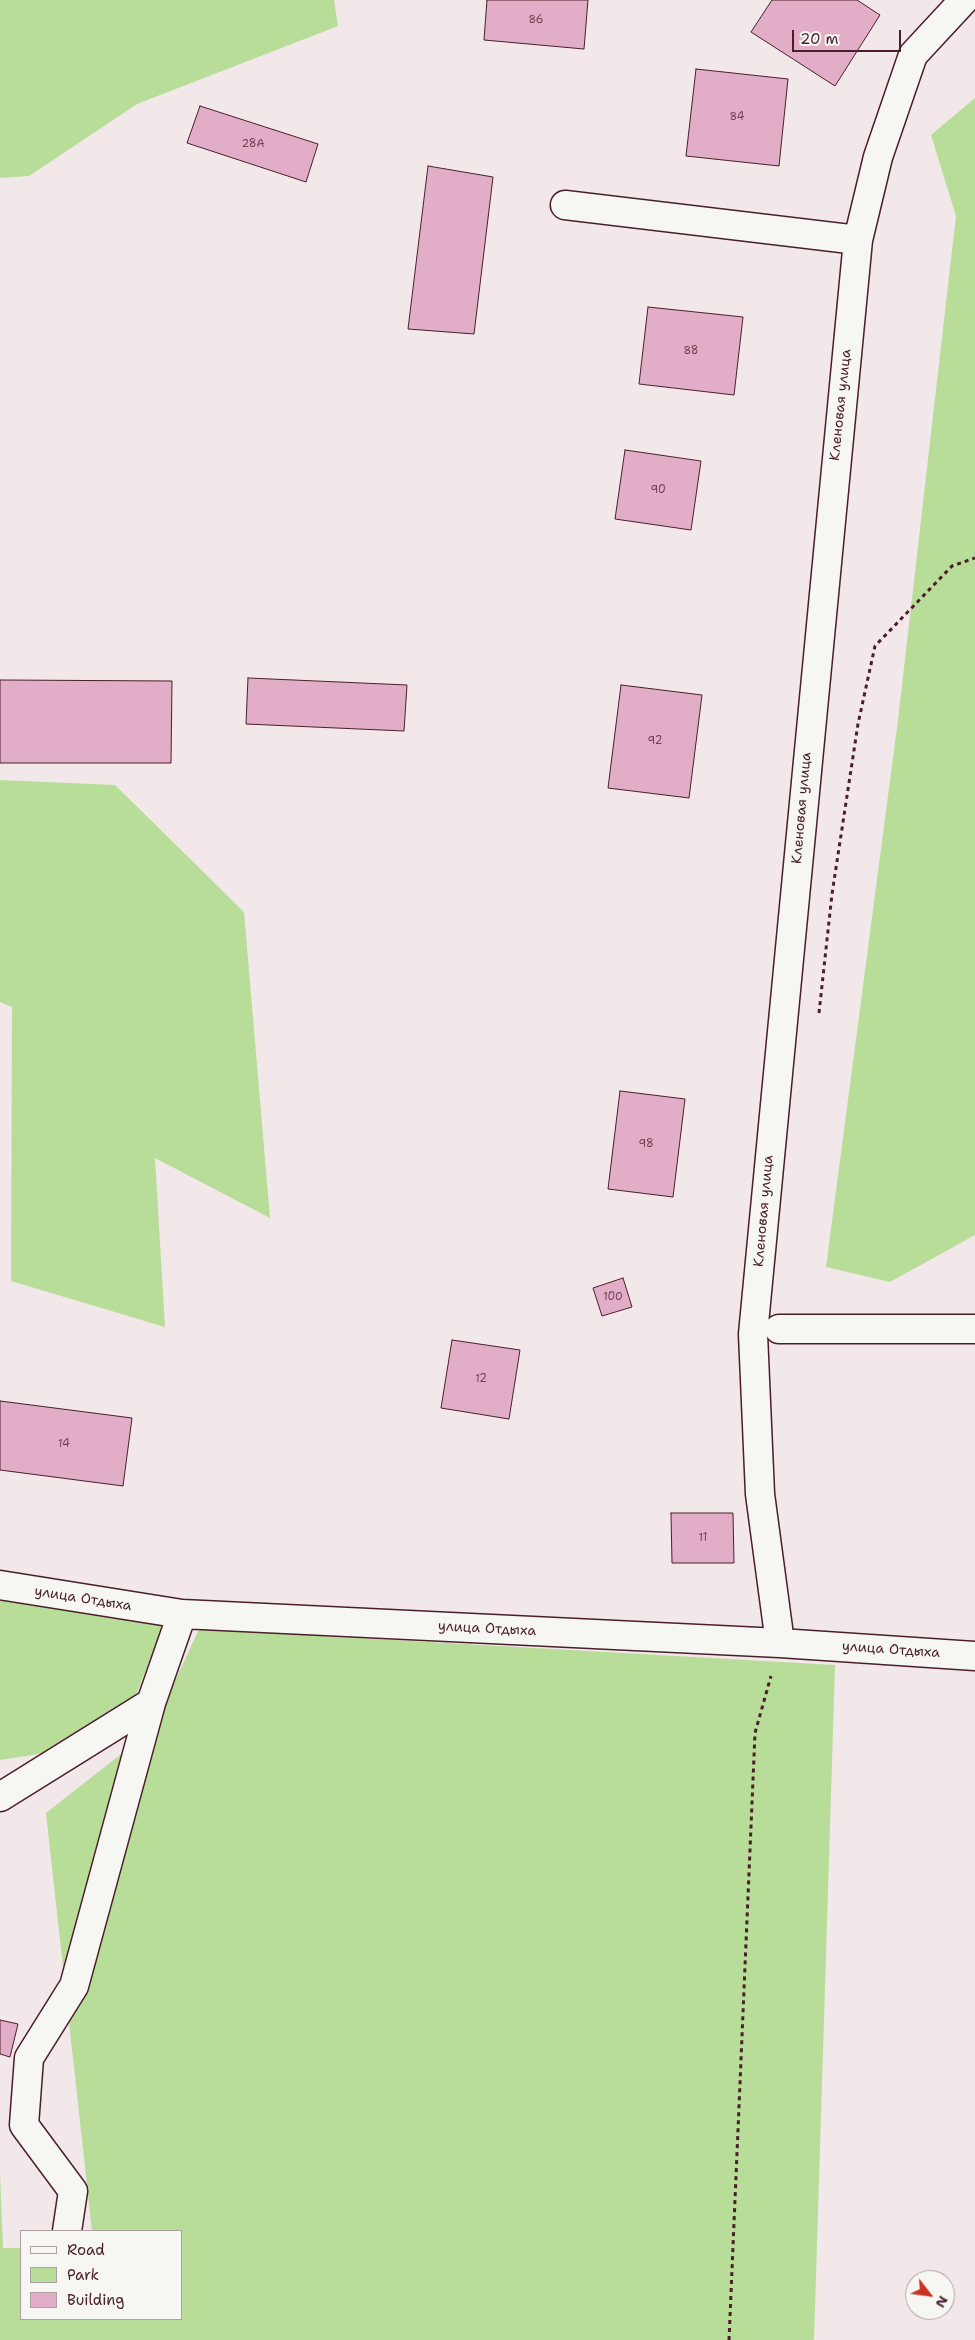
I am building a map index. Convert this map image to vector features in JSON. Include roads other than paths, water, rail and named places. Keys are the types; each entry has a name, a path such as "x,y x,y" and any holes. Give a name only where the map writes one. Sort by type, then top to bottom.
{"street":[{"name":"Кленовая улица","path":"780,1643 760,1494 753,1334 858,240 878,157 913,55 964,0"},
{"path":"565,205 858,240"},
{"path":"779,1330 975,1329"},
{"name":"улица Отдыха","path":"0,1586 182,1614 780,1643 975,1656"},
{"path":"67,2230 73,2191 24,2125 29,2058 74,1986 152,1703 182,1614"},
{"path":"0,1797 152,1703"}]}
